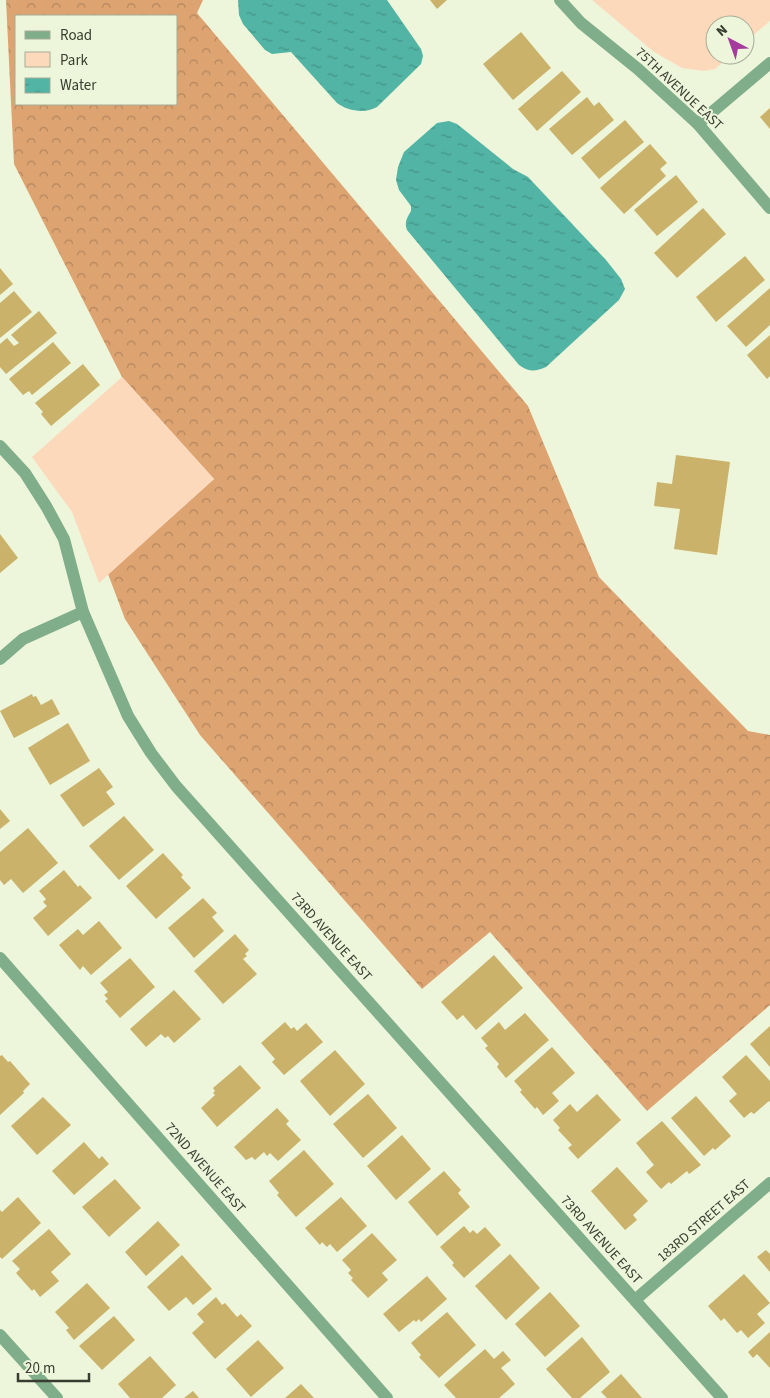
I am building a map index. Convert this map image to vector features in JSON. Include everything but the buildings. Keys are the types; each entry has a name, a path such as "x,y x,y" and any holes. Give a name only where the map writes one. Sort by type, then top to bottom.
{"street":[{"name":"75TH AVENUE EAST","path":"560,0 580,23 638,69 698,124 770,208"},
{"path":"698,124 770,63"},
{"name":"73RD AVENUE EAST","path":"0,446 25,473 64,539 83,612 128,716 151,753 176,786 722,1398"},
{"path":"0,659 23,639 83,612"},
{"name":"72ND AVENUE EAST","path":"0,958 387,1398"},
{"name":"183RD STREET EAST","path":"635,1300 770,1183"},
{"path":"0,1334 56,1398"}],"green space":[{"path":"6,0 203,0 197,13 528,406 599,577 748,731 770,735 770,1005 647,1111 490,932 422,989 200,735 125,619 108,574 214,479 122,377 14,164"},
{"path":"592,0 770,0 770,21 755,34 755,15 705,15 705,65 720,65 715,69 704,71 682,68 654,52"},
{"path":"122,377 214,479 99,583 72,512 32,457"}],"water":[{"path":"238,0 387,0 421,49 423,56 421,64 377,107 362,111 346,108 337,103 291,52 272,54 265,50 243,24 239,15"},
{"path":"449,121 457,124 513,169 528,177 606,260 621,279 625,289 619,300 542,369 529,370 519,365 407,230 406,222 411,206 399,190 396,180 398,167 404,152 437,123"}]}
